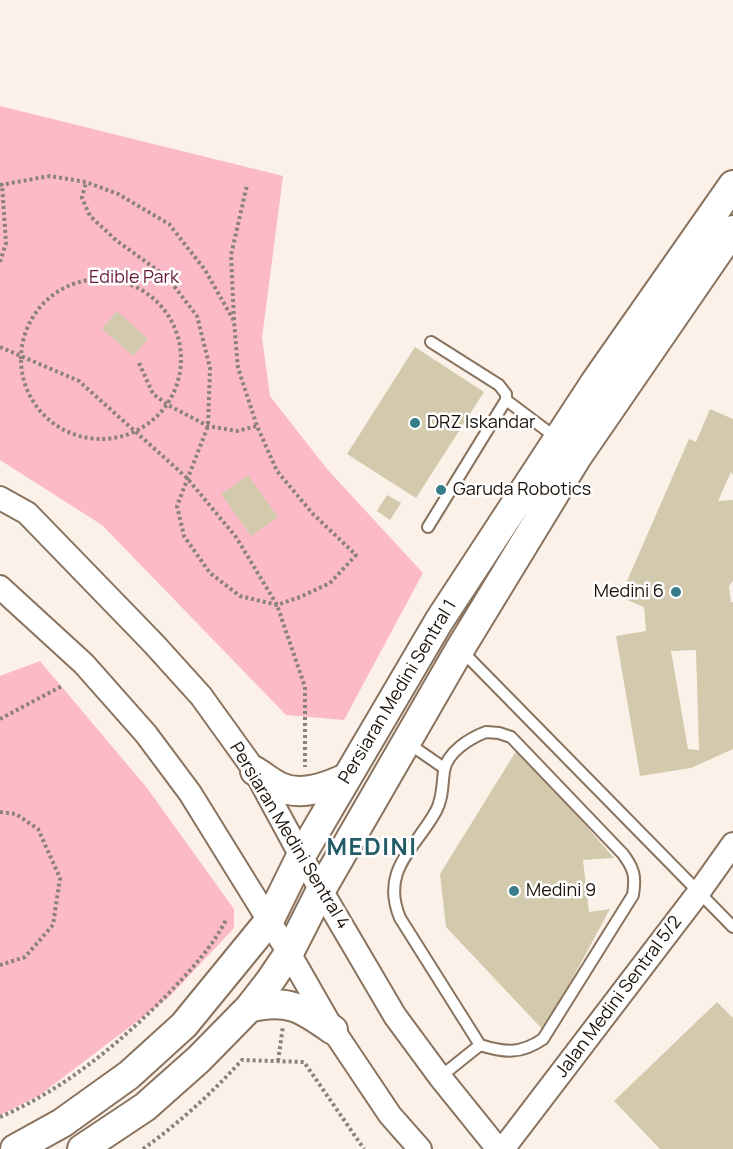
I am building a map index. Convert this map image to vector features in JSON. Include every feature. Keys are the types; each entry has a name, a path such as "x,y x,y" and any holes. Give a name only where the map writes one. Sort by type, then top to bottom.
{"street":[{"name":"Persiaran Medini Sentral 1","path":"15,1149 62,1123 129,1075 184,1025 269,921 301,856 439,621 596,381 733,185"},
{"name":"Persiaran Medini Sentral 1","path":"82,1149 145,1107 199,1059 249,1008 289,953 321,890 406,741 577,457 733,232"},
{"name":"Persiaran Medini Sentral 4","path":"0,498 27,513 201,696 255,771 301,856 395,1016 440,1077 500,1149"},
{"path":"0,587 84,664 146,734 190,794 289,953 333,1030 390,1115 420,1149"},
{"path":"255,771 282,788 303,791 326,787 346,778"},
{"name":"Jalan Medini Sentral 5/2","path":"500,1149 699,892 733,844"},
{"path":"249,1008 268,1003 286,1005 314,1016 333,1030"}],"lane":[{"path":"428,527 506,400 506,394 499,385 431,342"},
{"path":"506,400 558,439"},
{"path":"460,649 733,927"},
{"path":"486,732 511,737 623,854 636,879 633,895 543,1039 531,1047 514,1051 495,1050 480,1045 400,918 395,906 395,875 442,796 444,768 458,748 470,738 486,732"},
{"path":"406,741 444,768"},
{"path":"440,1077 480,1045"}],"path":[{"path":"0,262 6,243 1,185 50,176 86,182 118,194 169,224 205,270 234,321"},
{"path":"86,182 82,198 90,216 117,241 167,278 197,316 210,368 208,426 177,506 184,536 210,573 240,596 277,605 330,583 357,555 312,513 277,471 257,426 238,368 231,255 247,185"},
{"path":"101,279 117,280 132,285 158,303 172,322 180,344 182,360 180,376 168,405 158,417 136,432 117,439 101,440 86,438 57,426 39,410 27,390 22,375 21,356 27,328 34,314 57,292 70,285 101,279"},
{"path":"0,347 79,381 187,478 236,537 277,605 305,687 303,791"},
{"path":"139,363 153,394 168,405 208,426 237,430 257,426"},
{"path":"0,719 62,686"},
{"path":"0,812 16,814 38,829 60,878 53,925 25,957 0,965"},
{"path":"0,1117 68,1079 127,1035 193,968 217,937 226,920"},
{"path":"278,1061 286,1005"},
{"path":"143,1149 170,1130 218,1087 242,1060 304,1062 364,1149"}],"green space":[{"name":"Edible Park","path":"0,106 283,176 262,338 270,396 327,469 423,573 344,720 286,715 102,525 0,460"},
{"path":"40,661 147,788 234,909 234,928 169,997 40,1095 0,1115 0,676"}],"building":[{"path":"117,311 148,339 133,356 102,329"},
{"name":"DRZ Iskandar","path":"415,347 484,392 416,498 347,454"},
{"name":"Medini 6","path":"710,409 733,419 733,475 731,472 718,501 733,500 733,581 729,586 731,602 733,602 733,749 691,768 640,776 616,636 646,631 644,607 620,597 689,439 696,442","holes":["696,650 699,750 688,749 671,651"]},
{"path":"248,475 278,517 251,536 221,494"},
{"path":"387,495 401,503 390,520 377,511"},
{"name":"Medini 9","path":"518,748 614,858 583,860 589,912 610,909 544,1031 446,927 440,874"},
{"path":"717,1002 733,1018 733,1149 660,1149 614,1101"}],"place":[{"name":"DRZ Iskandar","path":"415,423"},
{"name":"Garuda Robotics","path":"441,490"},
{"name":"Medini 6","path":"676,592"},
{"name":"Medini 9","path":"514,891"}],"district":[{"name":"MEDINI","path":"372,848"}]}
